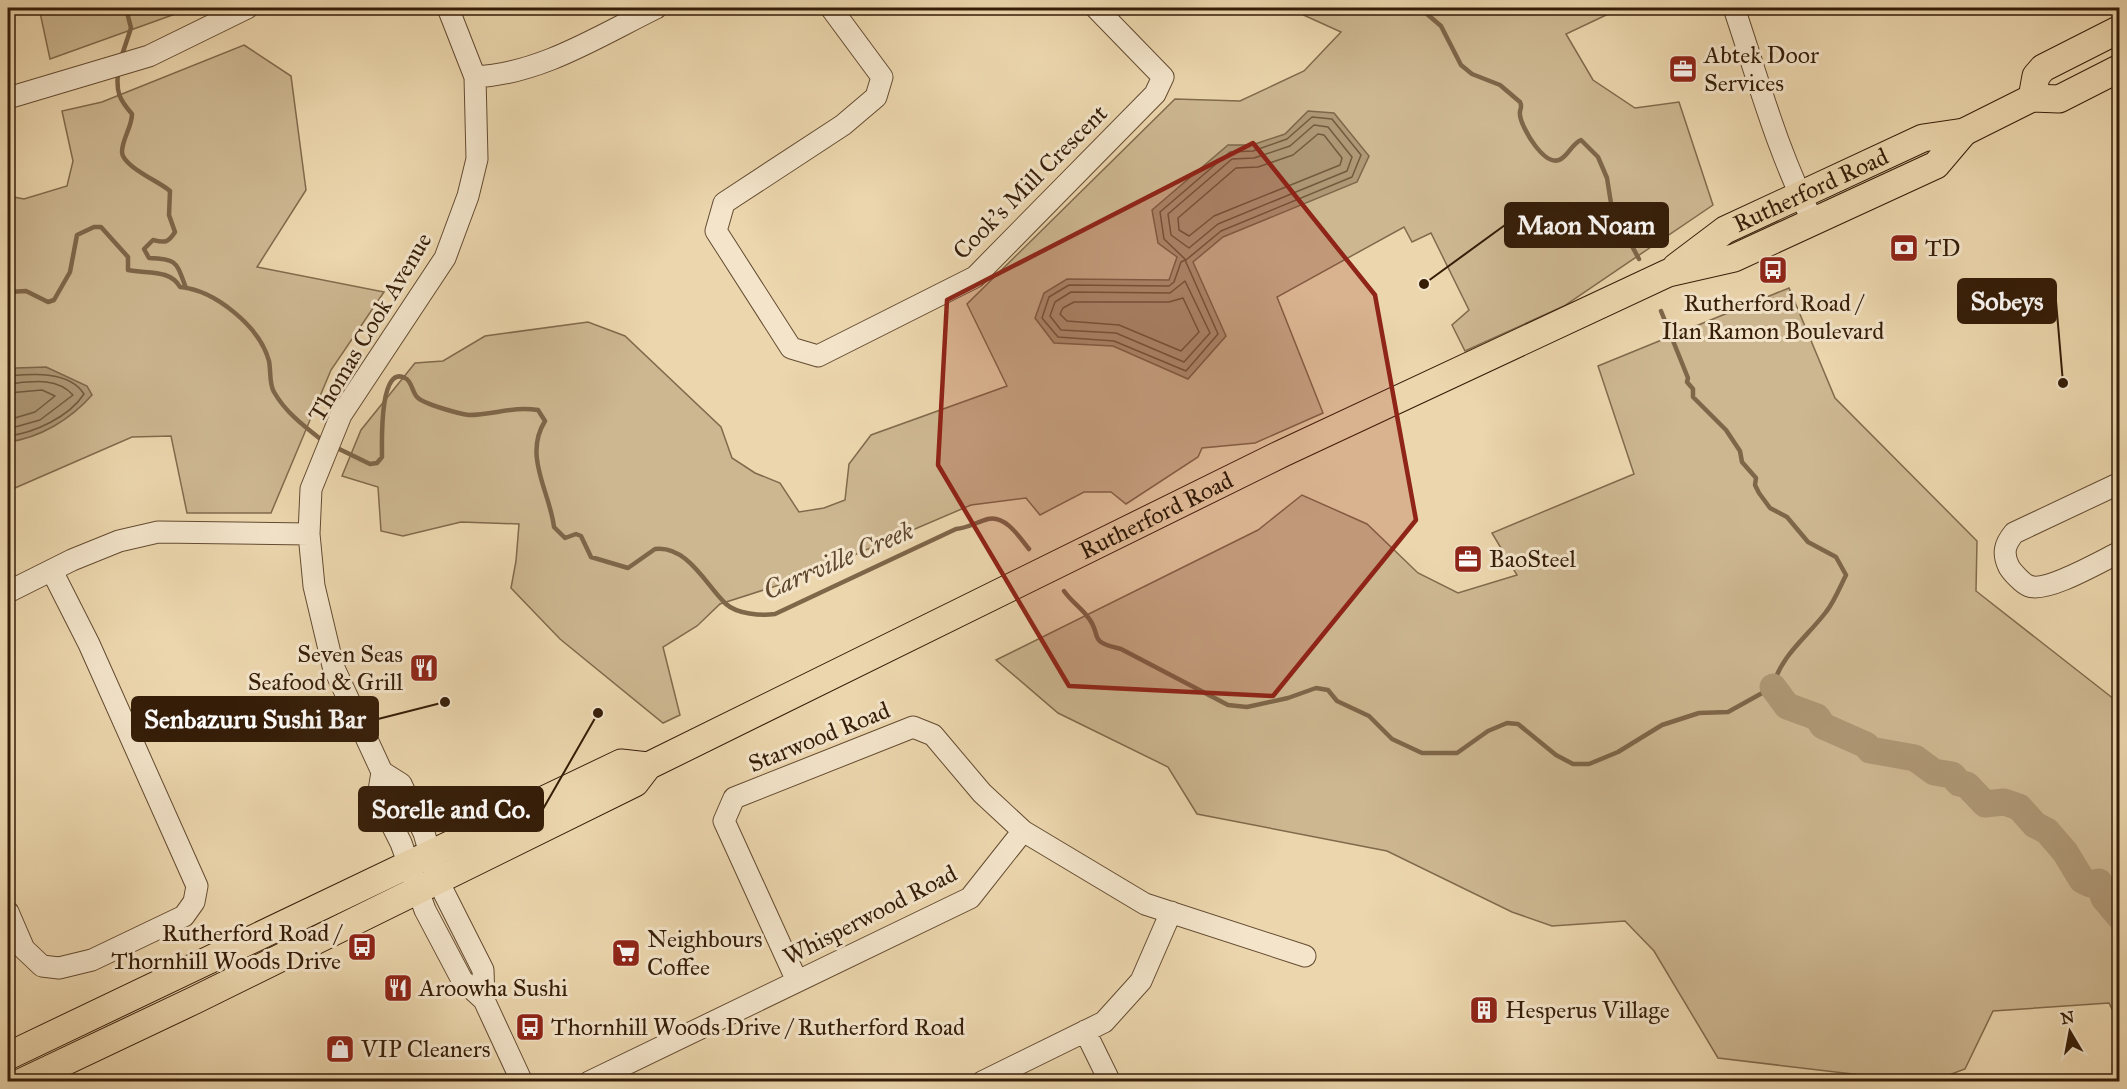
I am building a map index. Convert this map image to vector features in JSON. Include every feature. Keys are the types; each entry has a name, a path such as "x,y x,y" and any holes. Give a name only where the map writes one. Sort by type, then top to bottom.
{"main road":[{"path":"2032,98 2036,76 2043,68 2120,29"},
{"name":"Rutherford Road","path":"22,1082 428,886 635,783 648,766 1283,453 1668,273 1725,230 1923,138 1964,132 2032,98 2059,99 2120,68"},
{"name":"Rutherford Road","path":"1668,273 1734,258 1936,165 1964,132"},
{"name":"Rutherford Road","path":"8,1056 621,763 648,766"}],"street":[{"path":"8,98 68,78 149,56 247,8"},
{"name":"Thomas Cook Avenue","path":"448,8 475,77 477,159 468,196 445,258 341,415 311,489 309,534 314,586 333,666 382,772 401,784 424,833 419,859 428,886 425,910 462,980 484,1000 522,1082"},
{"path":"475,77 503,75 558,57 656,8"},
{"name":"Cook's Mill Crescent","path":"831,8 882,77 876,97 843,125 724,203 716,231 791,348 818,356 975,277 1155,94 1163,77 1096,8"},
{"path":"1734,8 1768,113 1800,197 1813,221"},
{"path":"2116,561 2045,587 2029,586 2010,569 2005,558 2006,544 2014,534 2120,483"},
{"path":"8,592 72,560 119,541 158,532 309,534"},
{"path":"8,912 24,949 42,966 58,969 92,960 184,916 194,902 197,886 88,644 52,571"},
{"name":"Starwood Road","path":"797,981 724,821 734,798 913,727 933,735 982,793 1023,831 1145,904 1305,956"},
{"name":"Whisperwood Road","path":"589,1082 970,898 1023,831"},
{"path":"982,1082 1104,1022 1141,981 1171,912"},
{"path":"1085,1032 1110,1082"}],"highlighted area":[{"path":"1253,143 1375,295 1416,520 1273,696 1069,686 938,465 947,300"}],"shaded area":[{"path":"39,8 192,8 50,59"},
{"path":"1288,8 1621,8 1566,34 1593,80 1635,108 1679,102 1713,205 1564,306 1465,351 1452,325 1469,310 1431,233 1412,242 1404,227 1277,297 1323,413 1255,443 1202,448 1198,457 1126,504 1111,492 1084,492 1040,515 1026,498 971,505 798,579 720,604 697,626 663,647 680,715 663,723 560,639 511,588 519,524 461,522 403,536 381,531 378,487 342,476 361,430 415,363 443,361 485,336 588,322 625,336 721,427 732,458 755,473 780,483 799,512 824,508 845,500 849,464 871,435 1007,386 967,304 1175,99 1240,101 1304,71 1341,32"},
{"path":"244,45 291,76 306,190 257,267 384,292 331,370 271,513 187,513 171,436 132,437 8,491 8,196 24,199 67,186 73,161 62,111 102,102"},
{"path":"1789,288 1835,398 1977,541 1976,591 2119,703 2119,1023 2109,1003 1993,1011 1965,1069 1933,1081 1879,1081 1861,1075 1718,1058 1654,951 1625,921 1552,926 1512,912 1387,851 1197,814 1168,767 1058,713 996,660 1258,530 1302,495 1367,524 1418,573 1458,593 1517,575 1492,533 1634,474 1598,366"}],"water":[{"path":"1308,111 1334,113 1369,156 1357,182 1223,237 1193,262 1226,336 1188,379 1113,346 1054,343 1035,318 1044,293 1067,279 1169,280 1177,257 1158,243 1152,210 1228,145 1252,145 1285,134"},
{"path":"46,367 87,386 92,395 75,412 54,426 32,436 8,442 8,371 16,368"}],"waterway":[{"name":"Carrville Creek","path":"121,58 131,28 126,8"},
{"path":"1420,8 1441,26 1461,65 1472,74 1500,85 1520,102 1521,121 1541,153 1548,158 1561,159 1581,140 1598,157 1607,178 1614,222 1627,237 1639,259"},
{"name":"Carrville Creek","path":"118,73 119,95 132,114 122,147 124,157 128,163 170,191 169,215 175,232 168,240 163,242 153,240 144,249 149,258 166,259 175,264 186,288"},
{"path":"8,292 26,291 48,302 54,300 70,272 77,235 94,227 101,227 128,257 128,270 157,273 170,277 180,287 207,295 221,303 246,323 264,348 269,361 271,385 279,400 296,419 323,441"},
{"name":"Carrville Creek","path":"1064,591 1087,616 1097,637 1103,643 1121,649 1228,705 1247,707 1288,698 1316,688 1328,690 1337,701 1369,716 1392,739 1422,753 1457,753 1488,731 1507,723 1518,724 1556,755 1573,764 1589,764 1618,752 1662,725 1699,713 1728,712 1773,687 1788,656 1829,608 1846,575 1836,557 1808,542 1787,517 1770,508 1759,493 1755,485 1756,478 1742,462 1740,451 1726,430 1693,397 1693,389 1687,382 1688,378 1661,311"},
{"name":"Carrville Creek","path":"333,446 370,464 377,463 382,457 382,423 386,393 390,383 397,377 407,379 415,395 421,400 458,413 469,415 520,409 538,410 545,421 539,434 537,461 554,527 565,538 576,534 581,536 591,557 628,568 655,549 666,549 677,553 695,568 726,604 749,614 775,614 956,529 988,519 1001,520 1007,524 1029,549"},
{"path":"1773,687 1787,706 1817,717 1823,726 1866,745 1870,750 1915,758 1934,772 1952,775 1959,783 1967,785 1985,804 2004,802 2019,807 2035,825 2047,831 2065,852 2082,880 2090,884 2099,882 2104,898 2120,917"}],"place":[{"name":"Abtek Door Services","path":"1683,69"},
{"name":"TD","path":"1904,248"},
{"name":"Rutherford Road / Ilan Ramon Boulevard","path":"1773,270"},
{"name":"Maon Noam","path":"1424,284"},
{"name":"Sobeys","path":"2063,383"},
{"name":"BaoSteel","path":"1468,559"},
{"name":"Seven Seas Seafood & Grill","path":"424,668"},
{"name":"Senbazuru Sushi Bar","path":"445,702"},
{"name":"Sorelle and Co.","path":"598,713"},
{"name":"Rutherford Road / Thornhill Woods Drive","path":"362,947"},
{"name":"Neighbours Coffee","path":"626,953"},
{"name":"Aroowha Sushi","path":"398,988"},
{"name":"Hesperus Village","path":"1484,1010"},
{"name":"Thornhill Woods Drive / Rutherford Road","path":"530,1027"},
{"name":"VIP Cleaners","path":"340,1049"}]}
